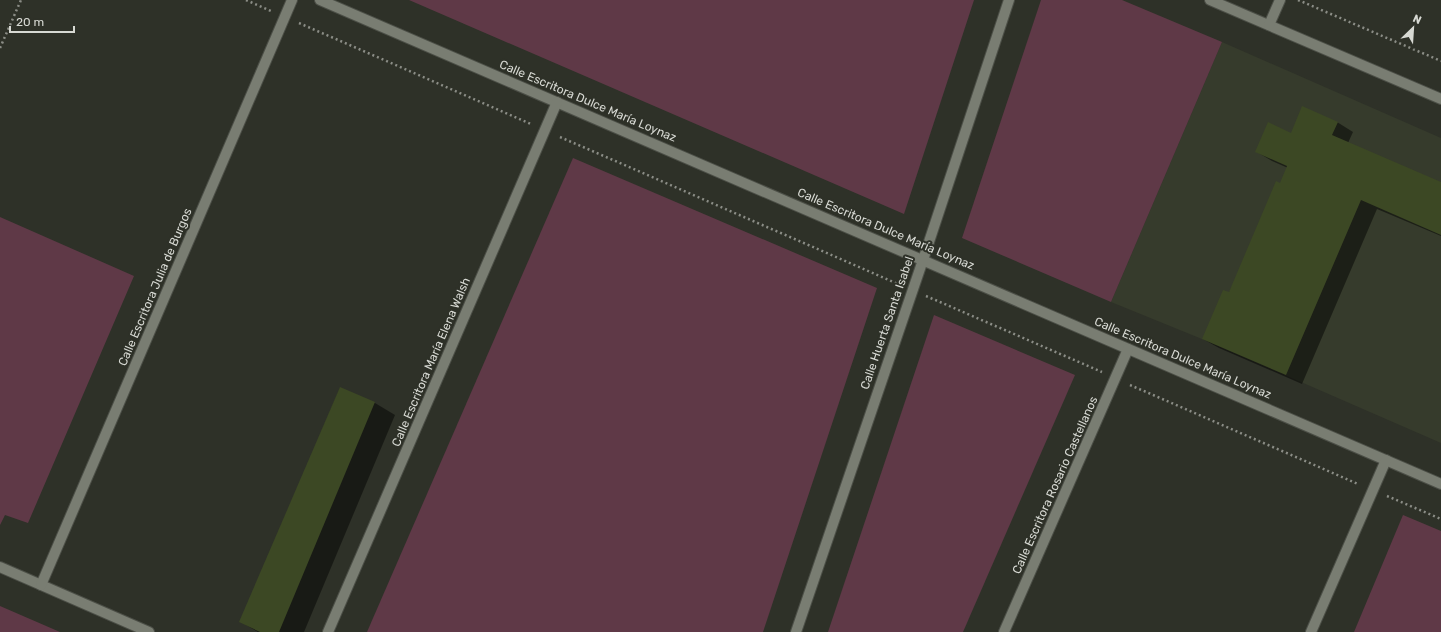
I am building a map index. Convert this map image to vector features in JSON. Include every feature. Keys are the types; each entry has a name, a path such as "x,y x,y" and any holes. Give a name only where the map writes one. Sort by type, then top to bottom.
{"street":[{"name":"Calle Escritora Julia de Burgos","path":"41,585 292,0"},
{"name":"Calle Escritora Dulce María Loynaz","path":"320,0 1441,484"},
{"name":"Calle Huerta Santa Isabel","path":"796,632 923,260 1009,0"},
{"path":"1210,0 1441,100"},
{"path":"1269,25 1280,0"},
{"name":"Calle Escritora María Elena Walsh","path":"328,632 557,102"},
{"name":"Calle Escritora Rosario Castellanos","path":"1004,632 1128,349"},
{"path":"1311,632 1386,460"},
{"path":"0,567 149,632"}],"path":[{"path":"0,48 21,0"},
{"path":"246,0 1441,519"},
{"path":"1298,0 1441,61"}],"shaded area":[{"path":"409,0 974,0 904,214"},
{"path":"1041,0 1122,0 1222,42 1111,302 962,238"},
{"path":"1222,42 1441,138 1441,443 1202,339 1111,302"},
{"path":"573,158 877,288 763,632 367,632"},
{"path":"0,217 134,276 28,523 5,515 0,525"},
{"path":"934,315 1075,375 963,632 828,632"},
{"path":"1403,515 1441,531 1441,632 1354,632"},
{"path":"0,606 60,632 0,632"}],"building":[{"path":"1302,106 1338,122 1332,135 1441,182 1441,235 1361,200 1286,375 1202,339 1223,290 1229,292 1276,181 1280,183 1287,166 1255,152 1268,122 1291,133"},
{"path":"340,387 375,402 279,632 260,632 239,622"}]}
